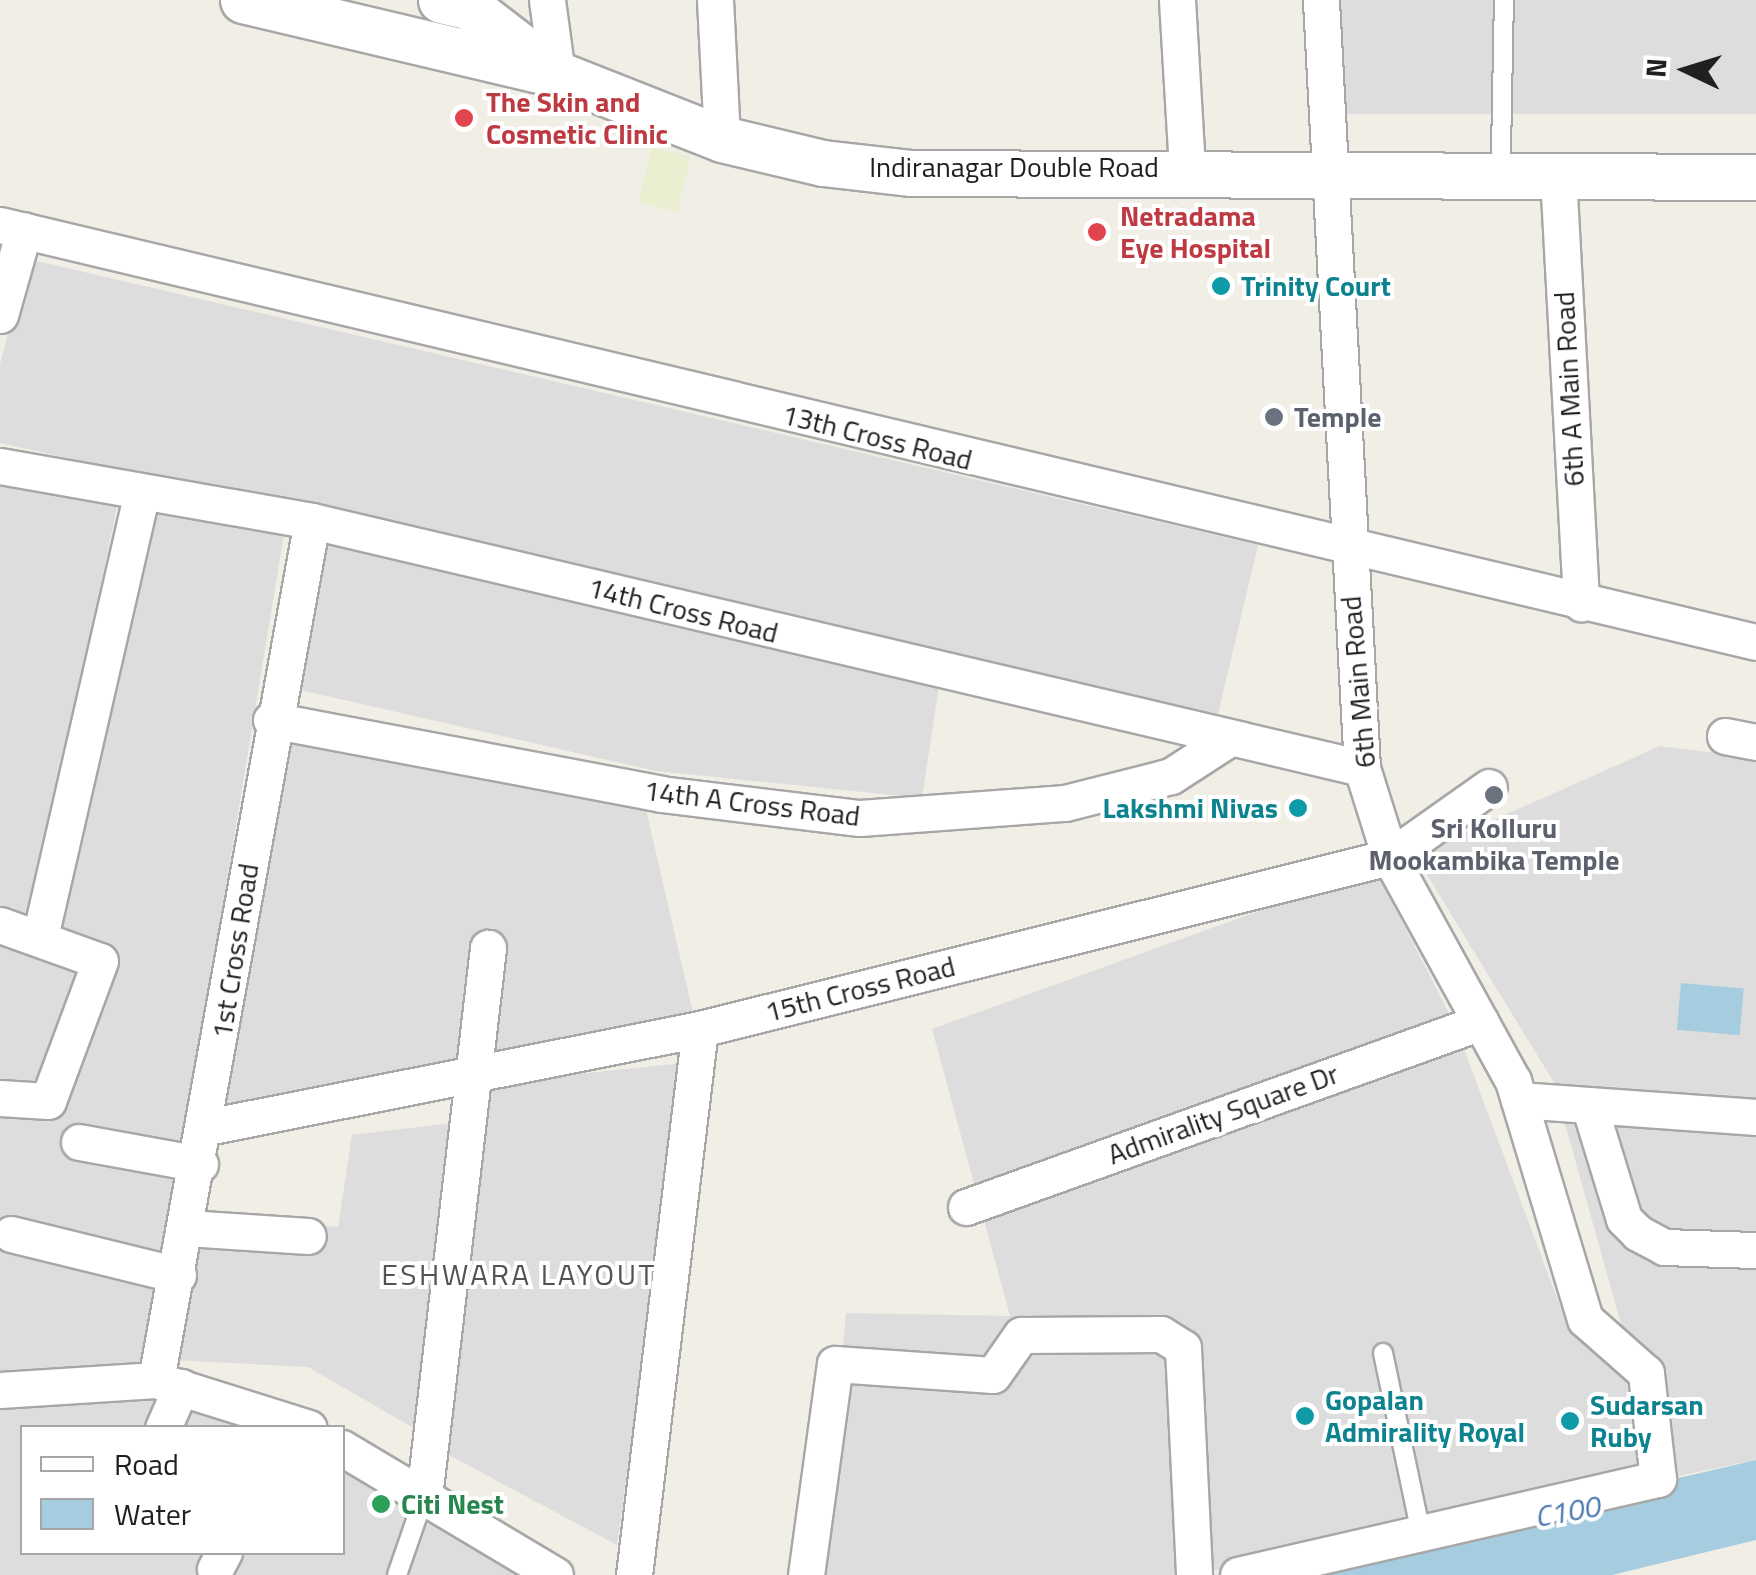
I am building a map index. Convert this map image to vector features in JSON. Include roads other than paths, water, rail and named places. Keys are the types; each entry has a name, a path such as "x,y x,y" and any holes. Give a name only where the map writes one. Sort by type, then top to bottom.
{"street":[{"name":"Indiranagar Double Road","path":"441,0 468,6 556,74"},
{"path":"546,0 556,74"},
{"path":"1177,0 1187,168"},
{"name":"6th Main Road","path":"1321,0 1347,551 1362,768 1390,857 1481,1022 1518,1100 1586,1318 1646,1373 1658,1478 1421,1533"},
{"path":"718,1 722,139"},
{"name":"Indiranagar Double Road","path":"266,3 405,21 556,74 722,139 911,172 1328,165 1501,152 1756,156"},
{"name":"Indiranagar Double Road","path":"1328,165 1558,175 1756,177"},
{"name":"6th A Main Road","path":"1558,175 1581,603"},
{"path":"0,315 12,228"},
{"name":"13th Cross Road","path":"12,228 1347,551 1756,642"},
{"name":"14th Cross Road","path":"0,466 141,495 312,521 1225,741 1362,768"},
{"path":"40,937 141,495"},
{"name":"1st Cross Road","path":"163,1425 178,1275 207,1127 271,720 312,521"},
{"name":"14th A Cross Road","path":"271,720 662,794 860,818 1065,803 1170,776 1225,741"},
{"name":"15th Cross Road","path":"207,1127 700,1029 1390,857 1489,787"},
{"path":"0,925 94,953 99,968 48,1101 0,1098"},
{"path":"424,1496 480,1075 488,948"},
{"name":"Admirality Square Dr","path":"966,1207 1481,1022"},
{"path":"634,1575 700,1029"},
{"path":"1518,1100 1756,1117"},
{"path":"1589,1105 1624,1219 1638,1233 1664,1247 1756,1250"},
{"path":"79,1142 200,1164"},
{"path":"187,1228 308,1236"},
{"path":"12,1234 178,1275"},
{"path":"806,1575 835,1364 996,1375 1021,1335 1162,1334 1184,1348 1194,1575"},
{"path":"0,1390 169,1384 296,1425"},
{"path":"345,1450 555,1575"},
{"path":"1238,1575 1421,1533"}],"lane":[{"path":"1501,152 1504,0"},
{"path":"1383,1353 1421,1533"},
{"path":"396,1575 424,1496"}],"water":[{"path":"1681,983 1744,988 1740,1035 1677,1030"},
{"name":"C100","path":"1756,1460 1756,1540 1612,1575 1263,1575"}],"place":[{"name":"The Skin and Cosmetic Clinic","path":"464,118"},
{"name":"Netradama Eye Hospital","path":"1097,232"},
{"name":"Trinity Court","path":"1221,286"},
{"name":"Temple","path":"1274,417"},
{"name":"Sri Kolluru Mookambika Temple","path":"1494,795"},
{"name":"Lakshmi Nivas","path":"1298,808"},
{"name":"Gopalan Admirality Royal","path":"1305,1416"},
{"name":"Sudarsan Ruby","path":"1570,1421"},
{"name":"Citi Nest","path":"381,1504"}],"district":[{"name":"ESHWARA LAYOUT","path":"519,1274"}]}
